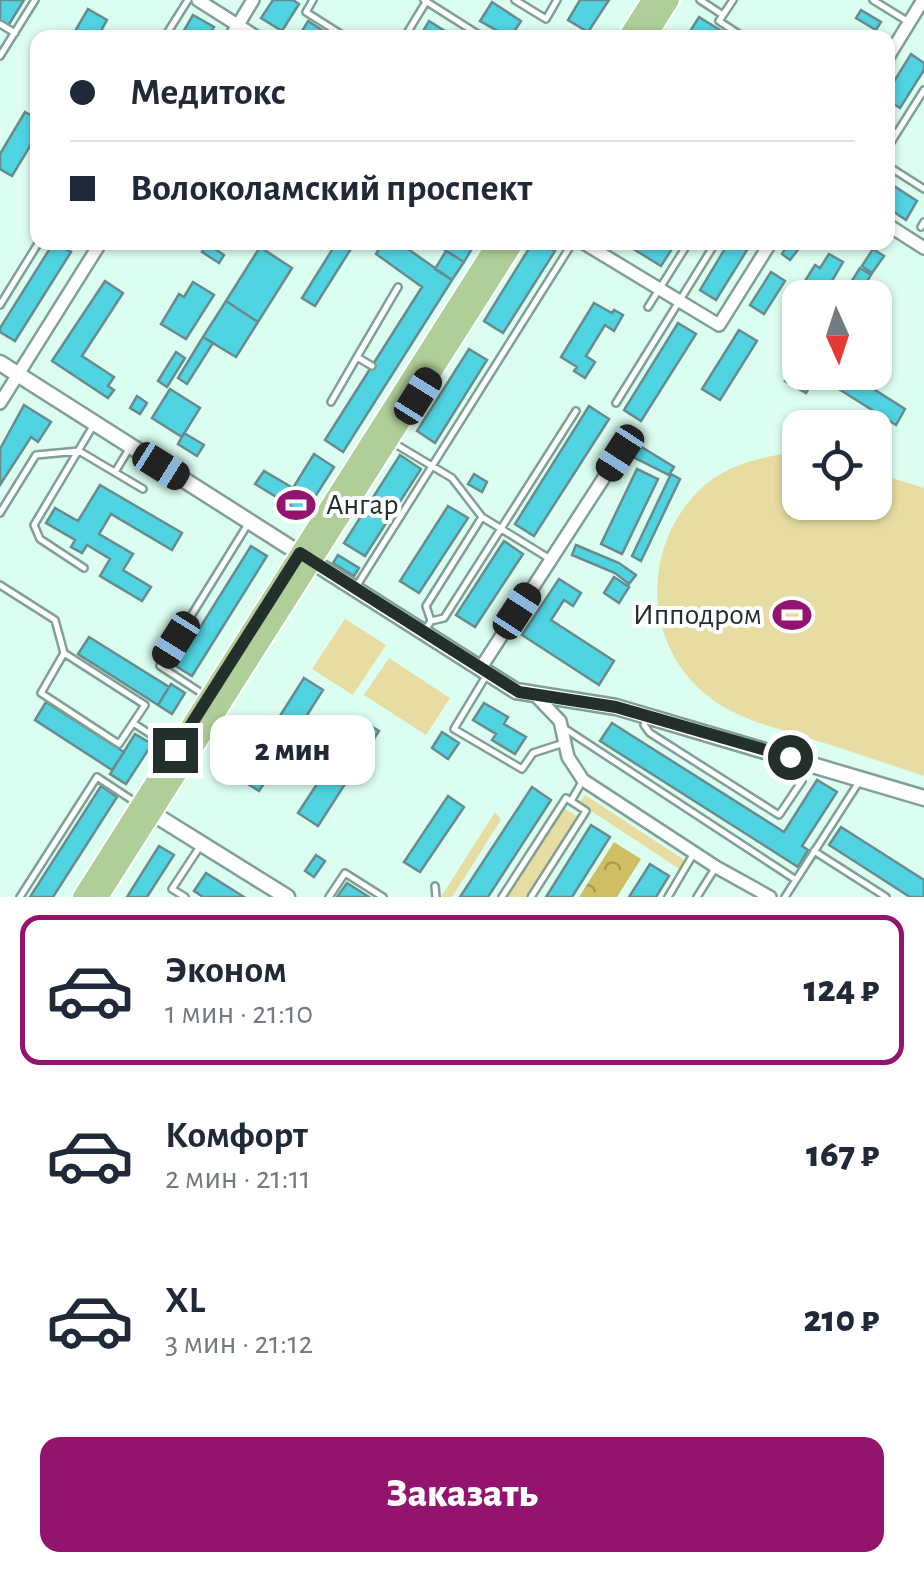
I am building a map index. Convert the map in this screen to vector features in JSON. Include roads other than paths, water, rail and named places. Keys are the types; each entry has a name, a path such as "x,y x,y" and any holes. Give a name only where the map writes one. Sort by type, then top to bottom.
{"main road":[{"path":"651,30 670,0"},
{"path":"632,30 648,1"},
{"path":"82,897 146,809 306,557 401,385 492,250"},
{"path":"99,897 175,750 208,698 390,440 510,250"}],"street":[{"path":"198,0 246,30"},
{"path":"235,30 253,0"},
{"path":"895,46 924,0"},
{"path":"895,230 924,248"},
{"path":"0,403 96,250"},
{"path":"595,250 718,326 766,250"},
{"path":"0,364 354,589 427,627 514,690 616,707 924,798"},
{"path":"484,671 620,453"},
{"path":"536,696 562,726 571,763 583,780 763,896"},
{"path":"146,809 287,897"}],"lane":[{"path":"0,56 35,0"},
{"path":"169,30 188,0"},
{"path":"314,0 306,12 334,30"},
{"path":"514,0 546,19 558,0"},
{"path":"700,0 723,15"},
{"path":"732,0 719,21 732,30"},
{"path":"873,0 910,22"},
{"path":"409,30 425,1 471,30"},
{"path":"0,24 14,33"},
{"path":"896,134 924,90"},
{"path":"895,170 924,189"},
{"path":"1,301 33,250"},
{"path":"354,589 568,250"},
{"path":"648,308 684,250"},
{"path":"616,403 711,250"},
{"path":"331,402 398,287"},
{"path":"358,358 372,366"},
{"path":"482,516 426,606 427,627 444,618 576,411"},
{"path":"84,568 40,539 34,525 95,424"},
{"path":"390,440 452,478 482,516 551,560"},
{"path":"115,472 130,446"},
{"path":"0,513 36,455 78,451 143,490"},
{"path":"208,698 160,666 250,522"},
{"path":"0,585 55,620 64,653 144,705 120,744 41,693 64,653"},
{"path":"484,671 454,730 522,770 533,753 564,743"},
{"path":"646,716 644,725 650,733 779,815 802,781"},
{"path":"133,723 175,750"},
{"path":"562,726 796,880"},
{"path":"20,897 97,778 146,809"},
{"path":"785,897 861,778"},
{"path":"571,801 583,780"},
{"path":"502,897 566,798 586,811 532,897"},
{"path":"168,897 202,844"},
{"path":"814,851 886,897"},
{"path":"668,897 694,853"},
{"path":"697,897 716,868"},
{"path":"329,897 345,872 383,897"},
{"path":"435,886 436,897"},
{"path":"172,889 184,897"}],"place":[{"name":"Ангар","path":"296,505"},
{"name":"Ипподром","path":"792,615"}]}
